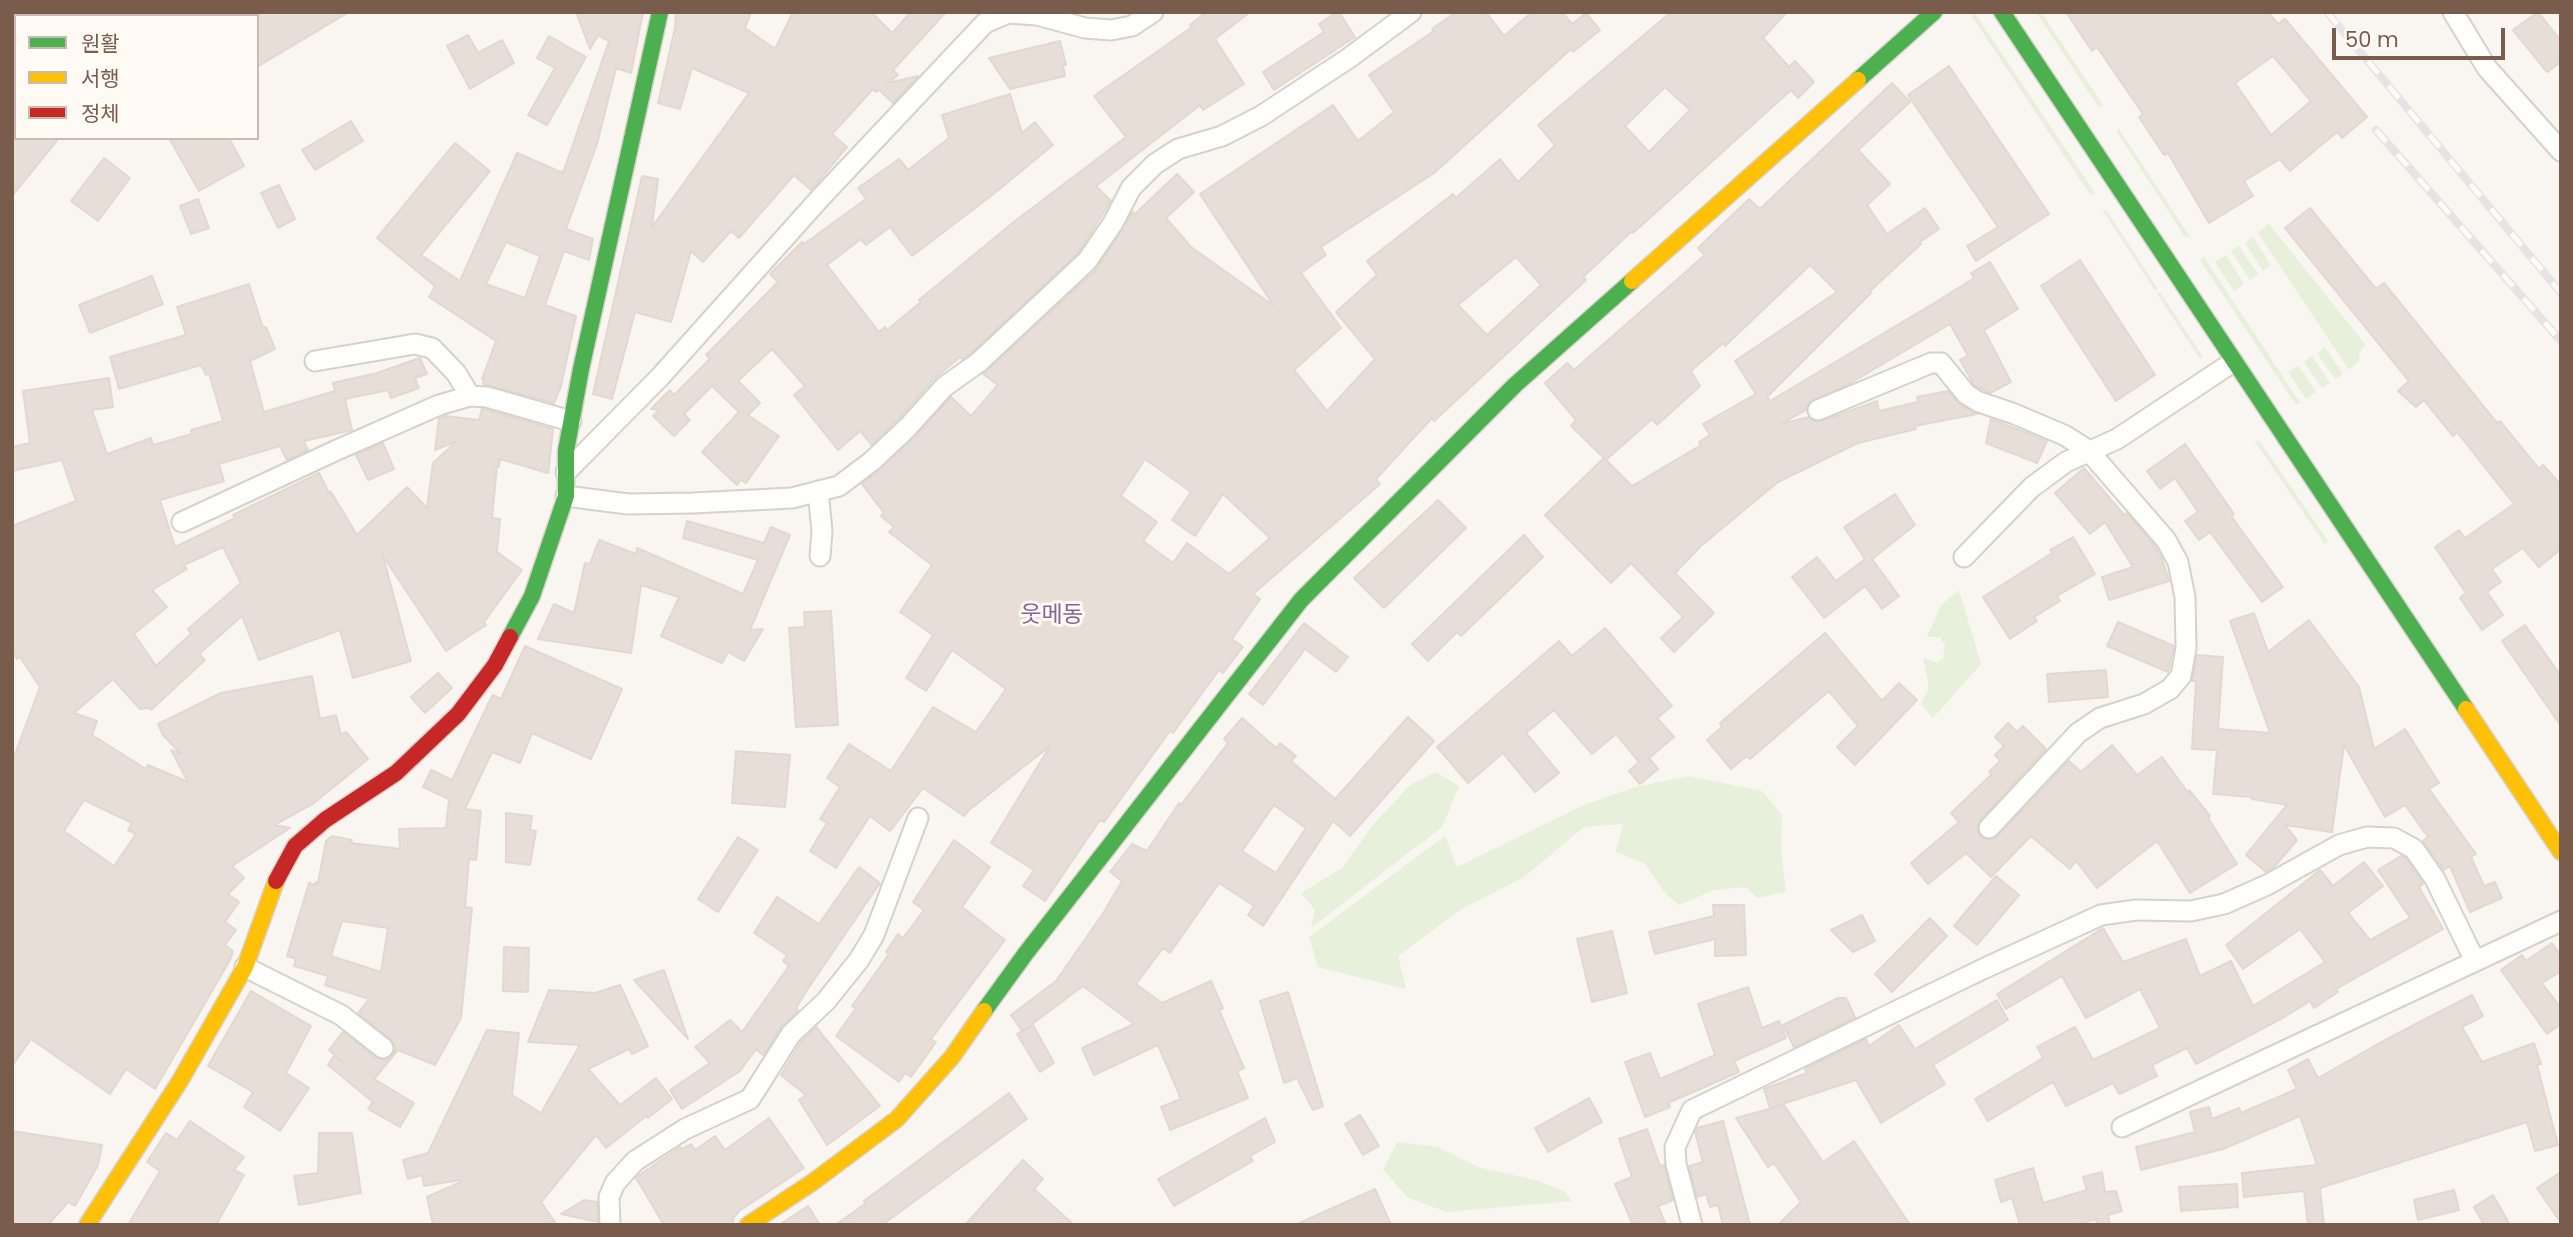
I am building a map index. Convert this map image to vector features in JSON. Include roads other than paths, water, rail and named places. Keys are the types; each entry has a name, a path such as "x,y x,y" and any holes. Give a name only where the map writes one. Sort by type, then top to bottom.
{"street":[{"path":"87,1225 180,1082 245,967 276,880 295,846 325,820 396,773 458,714 495,665 533,596 566,496 566,451 571,421 660,12"},
{"path":"566,472 660,377 822,196 985,23 1008,13 1037,15 1085,28 1111,30 1132,26 1153,12"},
{"path":"566,496 628,504 693,503 792,498 839,486 872,461 944,387 979,362 1087,261 1113,223 1131,188 1155,164 1178,149 1222,136 1261,116 1349,58 1411,12"},
{"path":"748,1225 813,1182 897,1119 952,1057 1026,953 1301,600 1515,385 1934,12"},
{"path":"2002,12 2561,852"},
{"path":"2454,12 2487,68 2561,151"},
{"path":"315,361 415,344 432,348 456,373 470,396"},
{"path":"1964,557 2032,486 2066,462 2117,439 2233,362"},
{"path":"1818,410 1931,363 1941,363 1966,394 1979,402 2064,435 2088,450 2166,540 2178,562 2185,597 2186,648 2181,676 2170,689 2144,704 2101,718 2078,733 1989,828"},
{"path":"182,522 439,405 470,396 487,397 571,421"},
{"path":"818,491 822,531 820,555"},
{"path":"610,1225 609,1197 615,1184 635,1161 685,1129 750,1099 791,1034 826,1001 859,960 874,934 918,818"},
{"path":"1692,1225 1676,1164 1675,1147 1692,1110 2101,915 2136,910 2192,911 2224,904 2267,885 2339,845 2367,837 2394,838 2414,849 2435,879 2475,961"},
{"path":"2122,1127 2561,921"},
{"path":"245,967 341,1015 383,1048"}],"railway":[{"path":"2327,12 2561,293"},
{"path":"2376,130 2561,341"}],"district":[{"name":"웃메동","path":"1052,616"}]}
